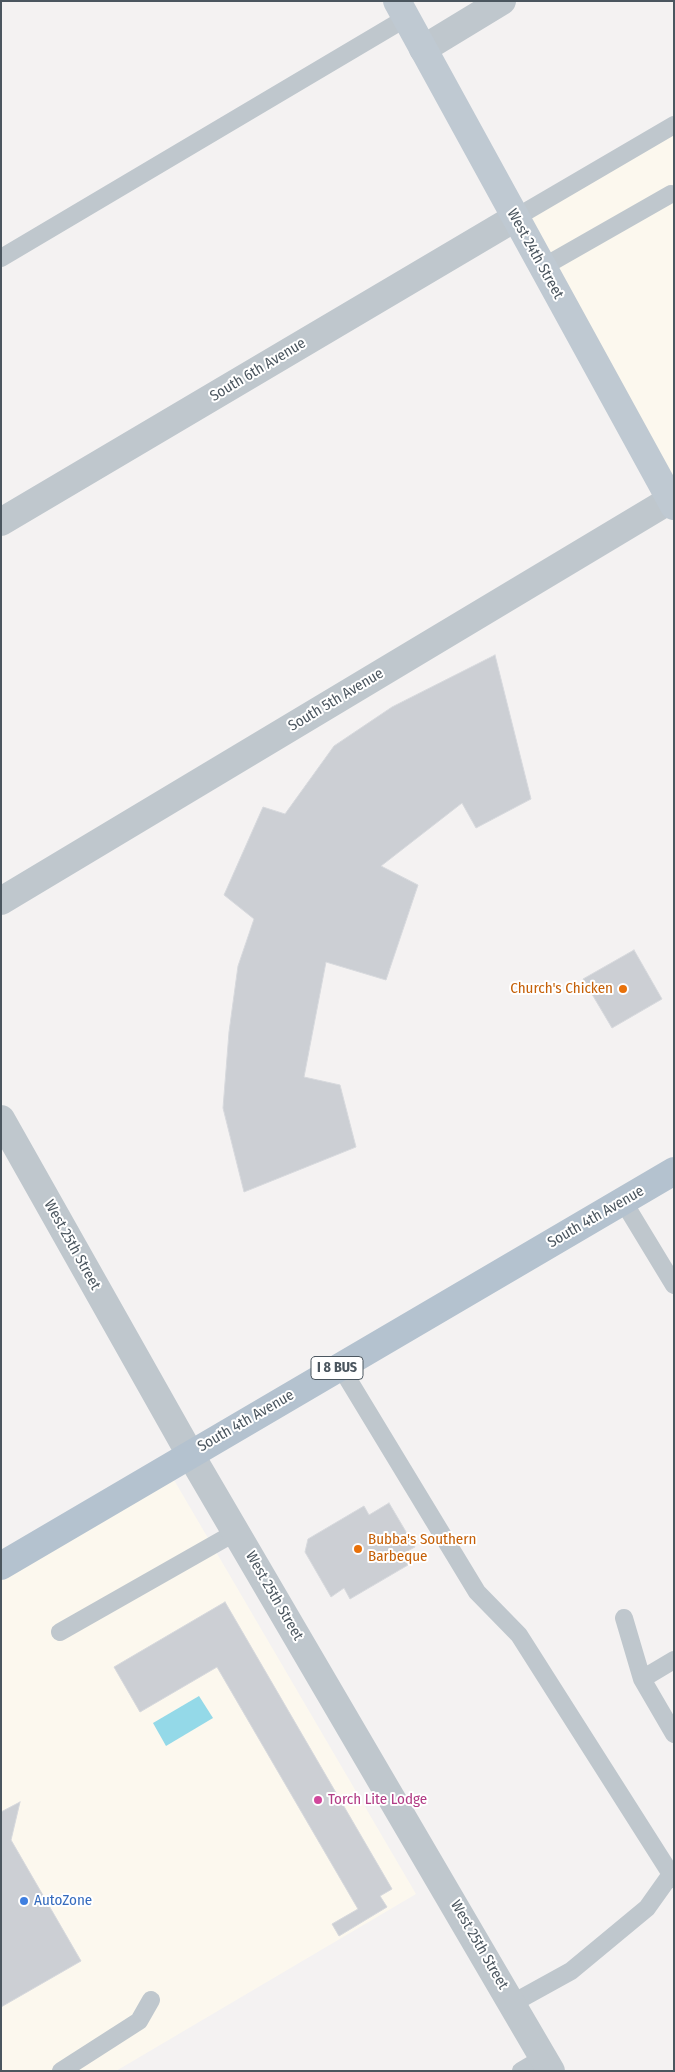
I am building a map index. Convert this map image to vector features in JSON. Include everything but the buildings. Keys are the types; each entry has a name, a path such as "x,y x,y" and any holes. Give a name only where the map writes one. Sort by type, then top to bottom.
{"main road":[{"name":"West 24th Street","path":"402,10 672,501"},
{"name":"South 4th Avenue","path":"1,1566 674,1171"}],"street":[{"path":"423,49 502,1"},
{"name":"South 6th Avenue","path":"1,522 515,218"},
{"name":"South 5th Avenue","path":"1,901 672,501"},
{"name":"West 25th Street","path":"1,1119 190,1454 513,2004 538,2066"}],"lane":[{"path":"1,258 402,10"},
{"path":"515,218 674,125"},
{"path":"543,267 671,194"},
{"path":"624,1201 674,1285"},
{"path":"340,1366 476,1592 519,1636 673,1874 647,1908 571,1971 513,2004"},
{"path":"60,1632 236,1532"},
{"path":"624,1618 642,1679 674,1734"},
{"path":"642,1679 674,1660"},
{"path":"61,2071 139,2021 151,2000"}],"shaded area":[{"path":"674,125 674,499 515,218"},
{"path":"167,1468 416,1894 116,2071 1,2071 1,1567"}],"water":[{"path":"199,1696 213,1718 166,1746 153,1723"}],"place":[{"name":"Church's Chicken","path":"623,989"},
{"name":"Bubba's Southern Barbeque","path":"358,1549"},
{"name":"Torch Lite Lodge","path":"318,1800"},
{"name":"AutoZone","path":"24,1901"}]}
